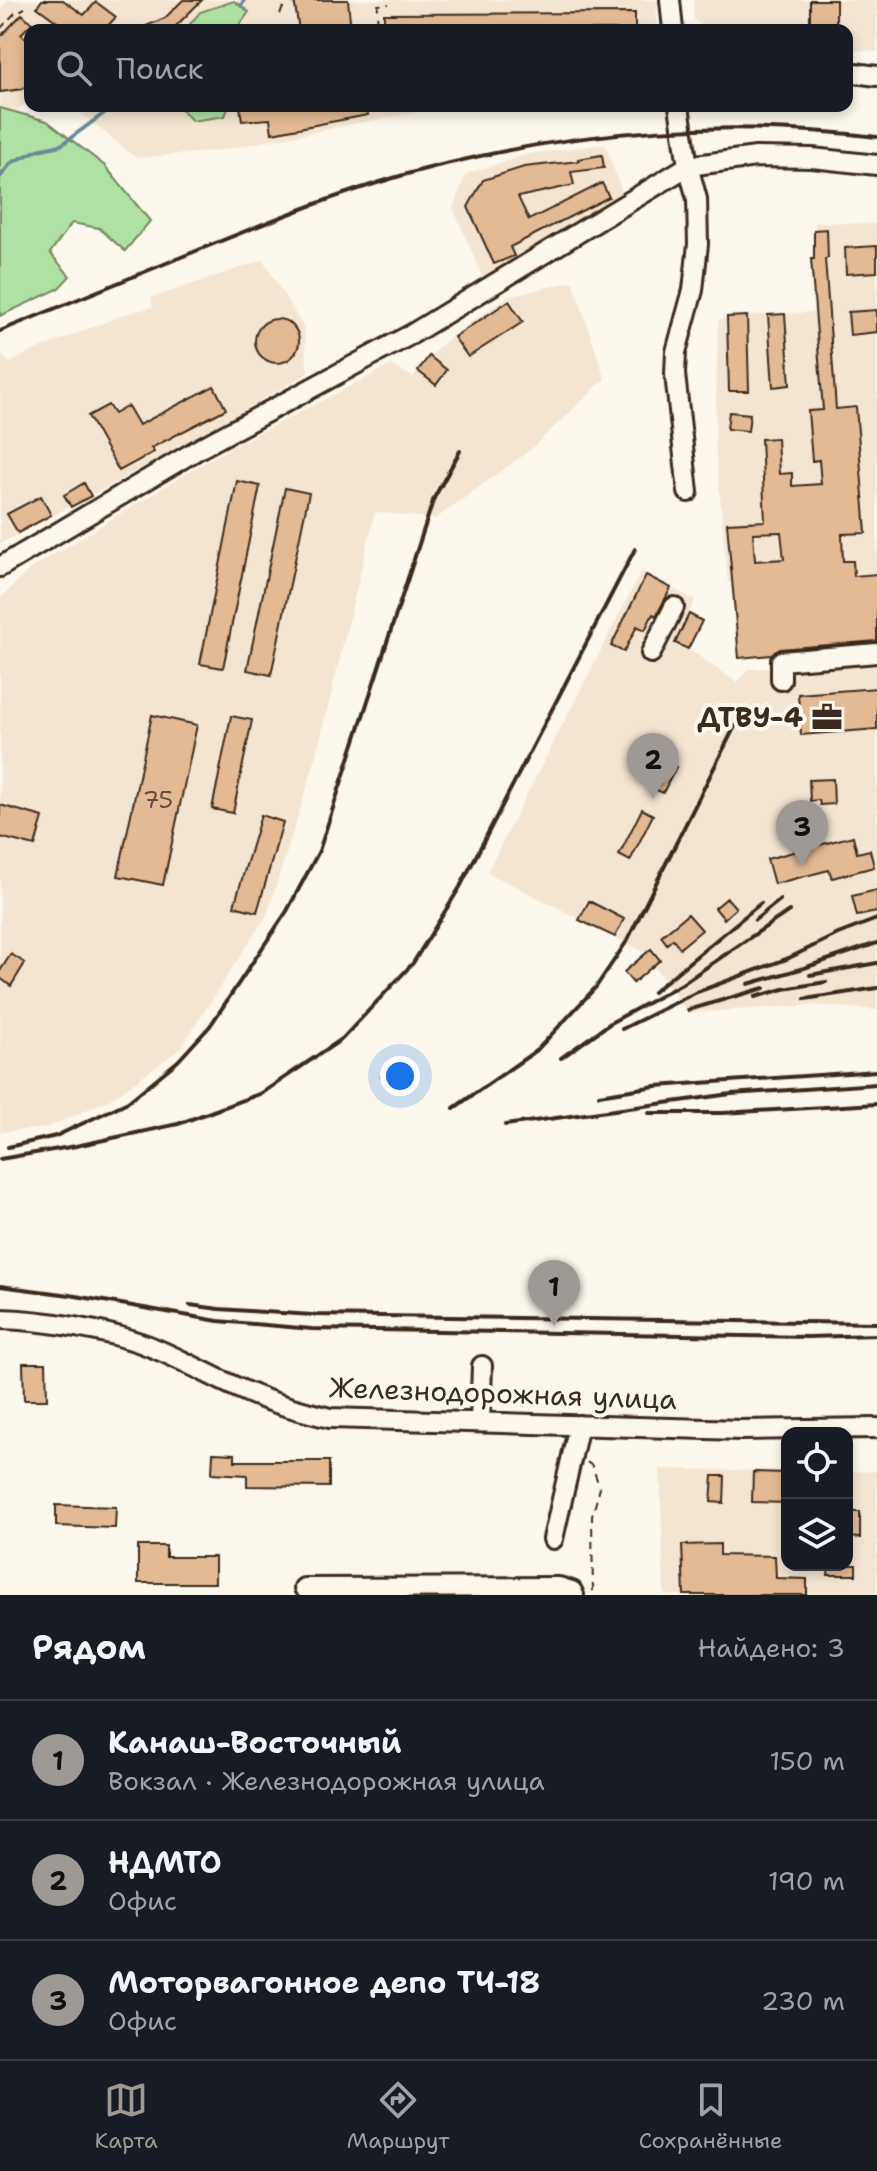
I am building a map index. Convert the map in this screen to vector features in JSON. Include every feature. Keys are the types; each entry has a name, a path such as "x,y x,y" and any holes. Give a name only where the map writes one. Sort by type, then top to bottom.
{"street":[{"path":"670,0 672,24"},
{"path":"853,73 877,76"},
{"path":"680,112 688,166 697,199 698,244 693,290 676,352 675,374 688,492"},
{"path":"0,567 202,447 412,334 688,166 756,157 812,158 877,165"},
{"path":"651,653 674,607"},
{"path":"781,680 781,661 877,653"},
{"name":"Железнодорожная улица","path":"0,1319 25,1320 117,1336 146,1345 262,1398 330,1418 741,1430 877,1428"},
{"path":"480,1422 482,1366"},
{"path":"553,1539 579,1425"},
{"path":"304,1588 559,1587 572,1591 574,1595"}],"path":[{"path":"280,14 287,0"},
{"path":"377,24 378,5 389,4"},
{"path":"0,29 15,13 25,8"},
{"path":"573,1451 592,1466 600,1488 592,1516 593,1595"}],"shaded area":[{"path":"8,0 657,0 657,24 24,24 24,105 0,122 0,9"},
{"path":"693,0 877,0 877,52 853,50 853,24 700,24 694,20"},
{"path":"79,112 416,112 216,151 136,158"},
{"path":"605,144 622,192 485,282 453,208 466,174 528,154"},
{"path":"815,222 877,224 877,646 739,658 732,583 728,582 715,443 718,321 727,317 814,312 811,259 814,259"},
{"path":"263,260 304,328 308,373 159,459 0,544 0,358 3,356 10,363 125,314 153,307 151,298"},
{"path":"573,281 605,379 529,451 435,519 375,512 315,761 267,915 180,1049 111,1099 46,1128 0,1132 0,599 30,569 220,453 391,365 413,377 453,335 507,297"},
{"path":"641,572 695,600 675,643 737,683 748,669 877,663 877,1010 814,1005 688,1013 654,966 643,974 634,964 646,953 487,872"},
{"path":"660,1469 781,1471 781,1571 853,1571 853,1472 877,1471 877,1595 664,1595"}],"green space":[{"path":"234,1 249,12 240,24 190,24 200,12"},
{"path":"0,108 47,121 105,166 150,221 125,251 99,228 72,223 50,253 70,276 58,289 0,316"},
{"path":"184,112 227,112 225,116 192,121"}],"building":[{"path":"42,0 63,0 84,15 96,2 116,17 110,24 60,24 37,7"},
{"path":"183,0 202,0 178,24 151,24 165,18"},
{"path":"294,0 348,0 350,24 298,24"},
{"path":"810,0 836,0 836,24 810,24"},
{"path":"635,13 635,24 384,24 384,14"},
{"path":"22,14 32,23 24,24 21,34 24,37 23,89 0,92 0,37"},
{"path":"241,112 368,112 368,115 272,133 270,119 242,121"},
{"path":"602,155 604,168 571,172 574,185 518,197 529,220 602,183 609,197 510,247 514,256 494,264 468,207 483,180 524,167 579,161"},
{"path":"827,229 828,258 825,259 836,409 856,407 866,533 842,534 843,561 853,561 854,576 877,574 877,641 780,649 771,655 739,658 727,523 765,521 761,439 777,438 779,474 792,473 792,486 821,484 819,460 812,461 808,411 823,410 811,259 814,259 814,230","holes":["781,532 784,559 755,561 753,533"]},
{"path":"877,246 877,272 846,274 845,248"},
{"path":"509,301 523,322 468,357 454,337"},
{"path":"877,310 877,332 850,335 848,312"},
{"path":"785,314 790,385 773,387 768,315"},
{"path":"747,316 749,391 729,391 727,317"},
{"path":"277,319 293,325 299,341 293,357 277,363 261,357 255,341 261,325"},
{"path":"429,356 447,370 436,385 418,371"},
{"path":"214,386 226,409 151,448 154,452 119,471 88,416 108,405 114,414 128,406 139,425"},
{"path":"729,412 750,414 748,431 727,429"},
{"path":"237,481 260,486 223,668 200,664"},
{"path":"84,483 91,496 71,507 64,495"},
{"path":"285,488 309,493 271,675 247,670"},
{"path":"41,496 51,515 18,533 7,514"},
{"path":"646,575 671,588 645,630 637,626 624,652 611,646"},
{"path":"689,614 702,621 688,649 675,643"},
{"path":"877,688 877,729 801,735 798,694"},
{"path":"152,715 197,725 163,885 118,876"},
{"path":"231,716 252,720 233,813 212,809"},
{"path":"665,761 676,767 663,793 652,788"},
{"path":"833,779 834,804 820,805 819,800 810,801 809,780"},
{"path":"0,805 43,817 35,846 0,837"},
{"path":"642,809 653,815 630,861 619,855"},
{"path":"261,815 283,822 257,912 234,906"},
{"path":"853,836 857,853 870,850 874,867 832,878 829,870 774,884 767,859"},
{"path":"877,890 877,912 857,916 852,896"},
{"path":"727,898 736,908 724,919 715,908"},
{"path":"589,901 624,919 615,937 579,920"},
{"path":"688,914 702,930 680,948 673,939 667,944 661,936"},
{"path":"651,949 660,960 633,983 624,972"},
{"path":"11,954 25,963 11,986 0,978 0,971"},
{"path":"402,1060 410,1071 388,1086 381,1076"},
{"path":"23,1363 46,1363 47,1400 24,1400"},
{"path":"213,1453 235,1454 235,1461 329,1461 329,1487 247,1486 247,1475 212,1473"},
{"path":"753,1472 781,1473 781,1503 752,1502"},
{"path":"713,1476 725,1476 724,1503 711,1502"},
{"path":"56,1505 116,1507 115,1528 56,1526"},
{"path":"853,1512 860,1512 860,1538 853,1537"},
{"path":"720,1544 720,1555 775,1556 776,1578 807,1579 807,1595 684,1595 682,1545"},
{"path":"138,1546 166,1546 166,1557 215,1557 215,1583 138,1583"},
{"path":"853,1565 856,1565 856,1575 828,1575 828,1571 853,1571"}],"waterway":[{"path":"241,6 244,0"},
{"path":"0,177 11,163 38,150 61,145 106,112"}],"railway":[{"path":"0,331 313,205 406,174 492,153 547,143 656,131 765,129 877,137"},
{"path":"8,1147 56,1136 128,1102 178,1061 210,1026 287,911 319,851 434,498 460,451"},
{"path":"0,1159 178,1124 262,1093 342,1039 413,963 460,887 635,549"},
{"path":"454,1108 537,1050 596,987 627,941 736,724"},
{"path":"755,920 780,900"},
{"path":"653,992 761,903"},
{"path":"561,1058 612,1022 682,984 789,911"},
{"path":"622,1029 697,992 789,958 877,919"},
{"path":"748,984 877,943"},
{"path":"810,975 877,963"},
{"path":"755,997 826,982"},
{"path":"688,1010 764,988"},
{"path":"805,999 877,988"},
{"path":"599,1095 656,1086 877,1071"},
{"path":"505,1125 731,1094 877,1084"},
{"path":"649,1113 723,1113 877,1104"},
{"path":"0,1286 218,1321 312,1329 808,1337 877,1335"},
{"path":"190,1305 313,1315 877,1323"}],"place":[{"name":"ДТВУ-4","path":"827,717"},
{"name":"НДМТО","path":"653,799"},
{"name":"Моторвагонное депо ТЧ-18","path":"802,866"},
{"name":"Канаш-Восточный","path":"554,1326"}]}
